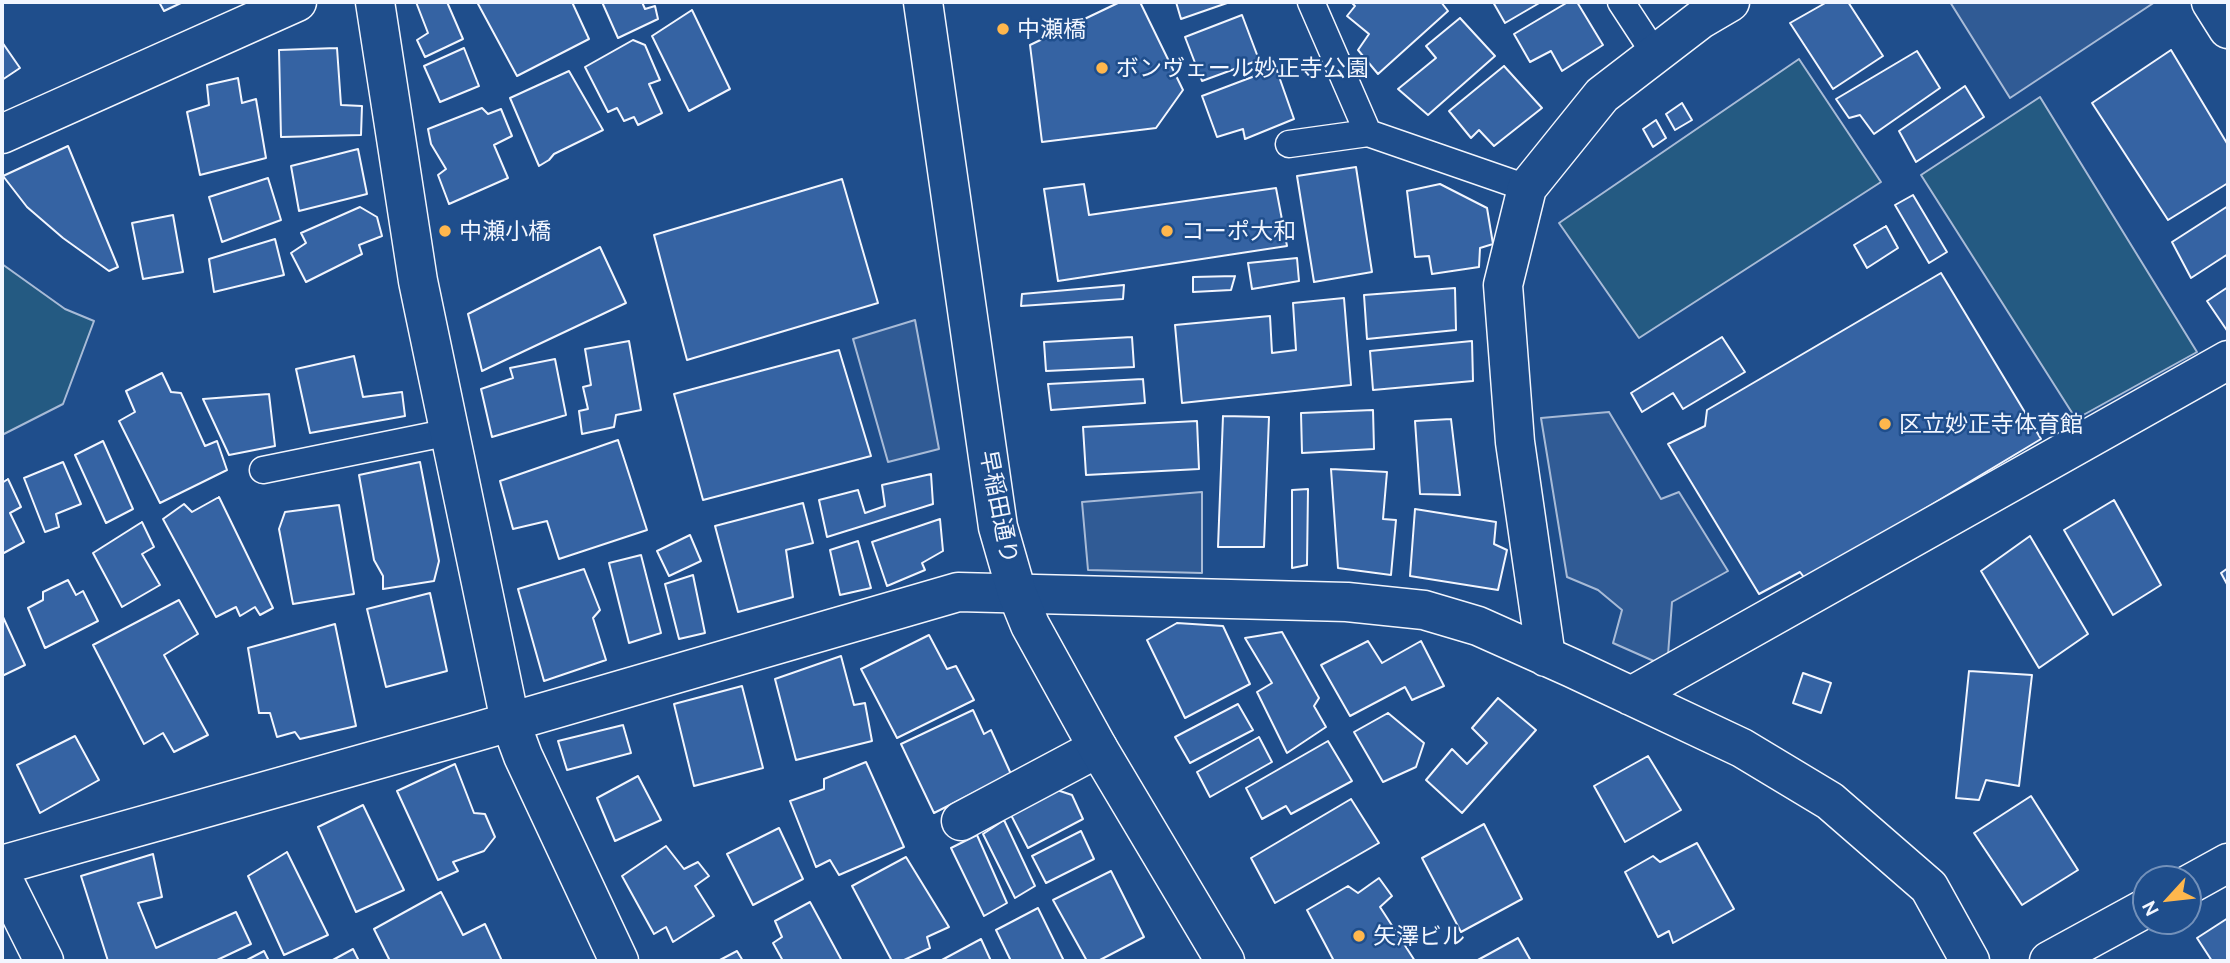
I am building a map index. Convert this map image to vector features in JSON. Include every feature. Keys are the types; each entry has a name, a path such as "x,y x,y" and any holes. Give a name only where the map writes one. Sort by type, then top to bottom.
{"street":[{"path":"374,2 418,281 510,721 523,755 619,961"},
{"name":"早稲田通り","path":"923,2 999,527 1017,593 1030,625 1098,748 1225,961"},
{"path":"1546,657 1515,442 1503,285 1527,188 1602,95 1701,19 1730,2"},
{"path":"2211,2 2228,29"},
{"path":"2,134 275,6"},
{"path":"1631,696 2228,360"},
{"path":"2,864 958,592 1347,602 1424,610 1478,626 1742,748 1830,801 1929,887 1970,961"},
{"path":"961,821 1098,748"},
{"path":"2202,877 2228,863"},
{"path":"2,877 44,961"},
{"path":"2049,961 2132,916"}],"lane":[{"path":"1311,2 1368,133"},
{"path":"1621,2 1655,54"},
{"path":"1289,144 1368,133 1527,188"},
{"path":"263,470 450,432"}],"shaded area":[{"path":"1950,2 2155,2 2010,98"},
{"path":"1799,59 1881,182 1639,338 1559,223"},
{"path":"2040,97 2197,352 2076,419 1921,175"},
{"path":"2,264 65,309 94,321 63,404 2,435"},
{"path":"915,320 939,449 888,462 853,339"},
{"path":"1609,412 1661,499 1679,492 1728,571 1672,602 1668,655 1656,662 1613,643 1622,610 1598,590 1567,577 1541,418"},
{"path":"1202,492 1202,573 1088,570 1082,502"}],"building":[{"path":"159,2 183,2 164,11"},
{"path":"416,2 447,2 463,39 425,57 417,40 428,33"},
{"path":"477,2 572,2 589,39 517,76"},
{"path":"602,2 642,2 645,9 655,6 658,19 618,38"},
{"name":"ボンヴェール妙正寺公園","path":"1120,2 1140,2 1183,90 1156,128 1042,142 1030,45"},
{"path":"1176,2 1230,2 1181,19"},
{"path":"1351,2 1441,2 1448,11 1378,74 1358,50 1369,34 1347,16 1355,6"},
{"path":"1493,2 1541,2 1505,23"},
{"path":"1568,2 1577,2 1603,45 1562,71 1551,51 1530,62 1514,34"},
{"path":"1827,2 1848,2 1883,56 1833,89 1790,23"},
{"path":"692,10 730,89 689,111 652,36"},
{"path":"1242,15 1259,60 1202,81 1185,37"},
{"path":"1460,18 1495,56 1428,115 1398,89 1436,58 1426,46"},
{"path":"633,40 645,45 660,80 649,84 662,113 638,125 634,117 624,121 617,108 608,112 585,67"},
{"path":"2,42 20,68 2,80"},
{"path":"337,48 341,105 362,106 361,135 281,137 279,50"},
{"path":"464,48 479,86 440,102 424,66"},
{"path":"2171,50 2228,145 2228,183 2168,220 2092,103"},
{"path":"1917,51 1940,88 1874,134 1860,115 1849,118 1836,99"},
{"path":"1504,66 1542,108 1494,146 1479,130 1471,138 1449,111"},
{"path":"1276,68 1294,119 1245,139 1243,129 1217,137 1202,96"},
{"path":"569,71 603,130 554,154 539,166 510,98"},
{"path":"238,78 242,103 256,99 266,158 200,175 187,112 209,105 207,85"},
{"path":"1965,86 1984,117 1916,162 1899,131"},
{"path":"1682,103 1692,120 1675,130 1666,114"},
{"path":"482,108 488,114 501,109 512,136 494,145 508,178 449,204 438,175 446,169 431,144 428,129"},
{"path":"1656,120 1666,138 1653,147 1643,129"},
{"path":"68,146 118,267 109,271 63,238 27,207 3,176"},
{"path":"358,149 367,194 299,211 291,166"},
{"path":"1356,167 1372,272 1314,282 1297,176"},
{"path":"268,178 281,220 222,242 209,197"},
{"path":"842,179 878,303 687,360 654,235"},
{"name":"コーポ大和","path":"1084,184 1089,215 1276,188 1287,246 1058,281 1044,189"},
{"path":"1440,184 1487,208 1493,244 1480,248 1479,267 1432,274 1429,256 1415,257 1407,191"},
{"path":"1913,195 1947,252 1929,263 1895,205"},
{"path":"2228,206 2228,254 2191,278 2172,242"},
{"path":"360,207 377,217 382,236 359,245 362,254 306,282 291,253 306,243 301,233"},
{"path":"173,215 183,272 143,279 132,223"},
{"path":"1886,226 1898,248 1867,268 1854,245"},
{"path":"275,239 284,275 214,292 209,259"},
{"path":"600,247 626,303 482,371 468,314"},
{"path":"1297,258 1299,281 1252,289 1248,263"},
{"path":"1941,273 2041,439 1806,580 1800,572 1759,594 1668,444 1705,426 1707,410"},
{"path":"1235,276 1231,290 1193,292 1193,277"},
{"path":"1124,285 1123,299 1021,306 1022,294"},
{"path":"2228,287 2228,332 2207,301"},
{"path":"1455,288 1456,330 1367,339 1364,295"},
{"path":"1344,298 1351,385 1182,403 1175,325 1270,316 1272,353 1296,350 1293,303"},
{"path":"1132,337 1134,367 1046,371 1044,342"},
{"path":"1722,337 1745,372 1683,409 1673,393 1642,412 1631,393"},
{"path":"629,341 641,410 616,415 614,427 582,434 579,411 588,409 583,387 591,385 585,349"},
{"path":"1472,341 1473,381 1373,390 1370,351"},
{"path":"839,350 871,456 703,500 674,394"},
{"path":"354,356 363,397 402,392 405,416 310,433 296,369"},
{"path":"555,359 566,415 492,437 481,389 513,378 510,368"},
{"path":"162,373 171,392 181,393 205,446 217,441 227,470 160,503 119,421 135,412 126,391"},
{"path":"1143,379 1145,403 1051,410 1048,384"},
{"path":"269,394 275,446 229,455 203,399"},
{"path":"1373,410 1374,449 1302,453 1301,413"},
{"path":"1223,416 1269,417 1264,547 1218,547"},
{"path":"1451,419 1460,495 1420,494 1415,421"},
{"path":"1197,421 1199,469 1086,475 1083,427"},
{"path":"618,440 647,530 559,559 547,521 513,529 500,481"},
{"path":"103,441 133,509 106,523 75,455"},
{"path":"63,462 81,504 56,514 59,527 45,532 24,478"},
{"path":"420,462 439,561 434,581 383,589 383,576 374,560 359,475"},
{"path":"1331,469 1387,472 1383,519 1396,520 1391,575 1338,568"},
{"path":"931,474 933,504 827,537 819,500 858,490 865,513 885,506 882,485"},
{"path":"8,479 21,507 10,513 24,542 2,554 2,483"},
{"path":"1308,489 1307,565 1292,568 1292,490"},
{"path":"219,497 273,608 260,615 255,607 240,616 236,607 216,617 163,519 184,504 192,512"},
{"path":"2114,500 2161,585 2113,615 2064,530"},
{"path":"803,503 813,543 786,550 793,597 738,612 715,526"},
{"path":"339,505 354,594 293,604 279,529 285,512"},
{"path":"1415,509 1496,522 1494,544 1507,550 1498,590 1410,576"},
{"path":"940,519 943,551 922,563 925,570 887,586 872,542"},
{"path":"142,522 154,547 142,554 160,585 122,607 93,553"},
{"path":"690,535 701,561 669,576 657,551"},
{"path":"2030,536 2088,634 2039,668 1981,571"},
{"path":"858,541 871,588 840,595 830,550"},
{"path":"641,555 661,633 629,643 609,563"},
{"path":"2228,568 2228,586 2221,573"},
{"path":"584,569 600,610 593,618 606,660 544,681 518,589"},
{"path":"693,575 705,633 679,639 665,584"},
{"path":"68,580 76,595 83,591 98,621 45,648 28,608 43,600 43,592"},
{"path":"430,593 447,671 386,687 367,609"},
{"path":"179,600 198,634 164,655 208,735 174,752 163,733 144,744 93,645"},
{"path":"2,618 25,665 2,676"},
{"path":"1177,623 1223,626 1250,684 1185,718 1147,640"},
{"path":"335,624 356,726 300,739 295,732 277,737 270,713 259,713 248,648"},
{"path":"1282,632 1319,698 1314,706 1326,727 1287,753 1257,692 1272,683 1245,638"},
{"path":"929,635 947,669 956,666 974,700 897,738 861,669"},
{"path":"1368,641 1382,663 1421,641 1444,686 1412,700 1405,687 1350,716 1321,665"},
{"path":"841,656 854,705 865,703 872,741 796,760 775,679"},
{"path":"1969,671 2032,675 2019,786 1986,780 1979,800 1956,798"},
{"path":"1803,673 1831,683 1821,713 1793,703"},
{"path":"742,686 763,768 694,786 674,704"},
{"path":"1498,698 1536,730 1462,813 1426,780 1452,749 1467,764 1487,743 1472,728"},
{"path":"1238,704 1253,730 1190,763 1175,737"},
{"path":"973,710 984,734 991,730 1011,774 934,813 901,744"},
{"path":"1388,713 1424,743 1416,767 1383,782 1354,732"},
{"path":"623,725 631,753 567,770 558,741"},
{"path":"75,736 99,780 40,813 17,765"},
{"path":"1259,737 1272,762 1210,797 1197,772"},
{"path":"1328,741 1352,781 1291,814 1286,806 1262,819 1246,788"},
{"path":"1648,756 1681,810 1625,842 1594,786"},
{"path":"866,762 904,847 839,875 830,860 816,867 790,801 824,789 824,779"},
{"path":"455,764 474,813 485,814 495,837 484,851 453,862 458,871 438,880 397,791"},
{"path":"638,776 661,820 615,841 597,798"},
{"path":"1054,789 1072,795 1083,819 1028,848 1011,815"},
{"path":"2031,796 2078,870 2022,905 1974,833"},
{"path":"1351,799 1379,843 1275,903 1251,858"},
{"path":"363,805 404,890 356,912 318,827"},
{"path":"1004,820 1035,886 1015,898 983,834"},
{"path":"1484,824 1522,899 1461,932 1422,858"},
{"path":"779,828 803,879 753,905 727,854"},
{"path":"1081,831 1094,859 1046,883 1032,856"},
{"path":"977,835 1007,903 984,916 951,848"},
{"path":"1697,843 1734,909 1673,943 1669,931 1658,937 1625,872 1653,856 1660,862"},
{"path":"666,846 684,869 698,862 709,876 695,886 714,916 673,942 666,927 654,934 622,876"},
{"path":"287,852 328,935 284,955 248,876"},
{"path":"153,854 162,897 138,903 156,948 236,912 251,944 215,961 108,961 81,876"},
{"path":"906,857 949,927 927,937 930,948 902,961 892,961 852,886"},
{"path":"1111,871 1144,937 1098,961 1087,961 1053,900"},
{"name":"矢澤ビル","path":"1379,878 1392,896 1380,907 1415,961 1334,961 1307,910 1348,886 1358,893"},
{"path":"441,892 463,935 485,924 502,961 390,961 374,929"},
{"path":"810,902 842,961 783,961 773,943 782,937 775,921"},
{"path":"1038,908 1064,961 1011,961 996,930"},
{"path":"2228,918 2228,961 2212,961 2197,938"},
{"path":"1518,938 1531,961 1476,961"},
{"path":"981,939 991,961 940,961"},
{"path":"353,949 359,961 331,961"},
{"path":"264,951 269,961 245,961"},
{"path":"737,951 743,961 718,961"}],"place":[{"name":"中瀬橋","path":"1003,29"},
{"name":"ボンヴェール妙正寺公園","path":"1102,68"},
{"name":"中瀬小橋","path":"445,231"},
{"name":"コーポ大和","path":"1167,231"},
{"name":"区立妙正寺体育館","path":"1885,424"},
{"name":"矢澤ビル","path":"1359,936"}]}
